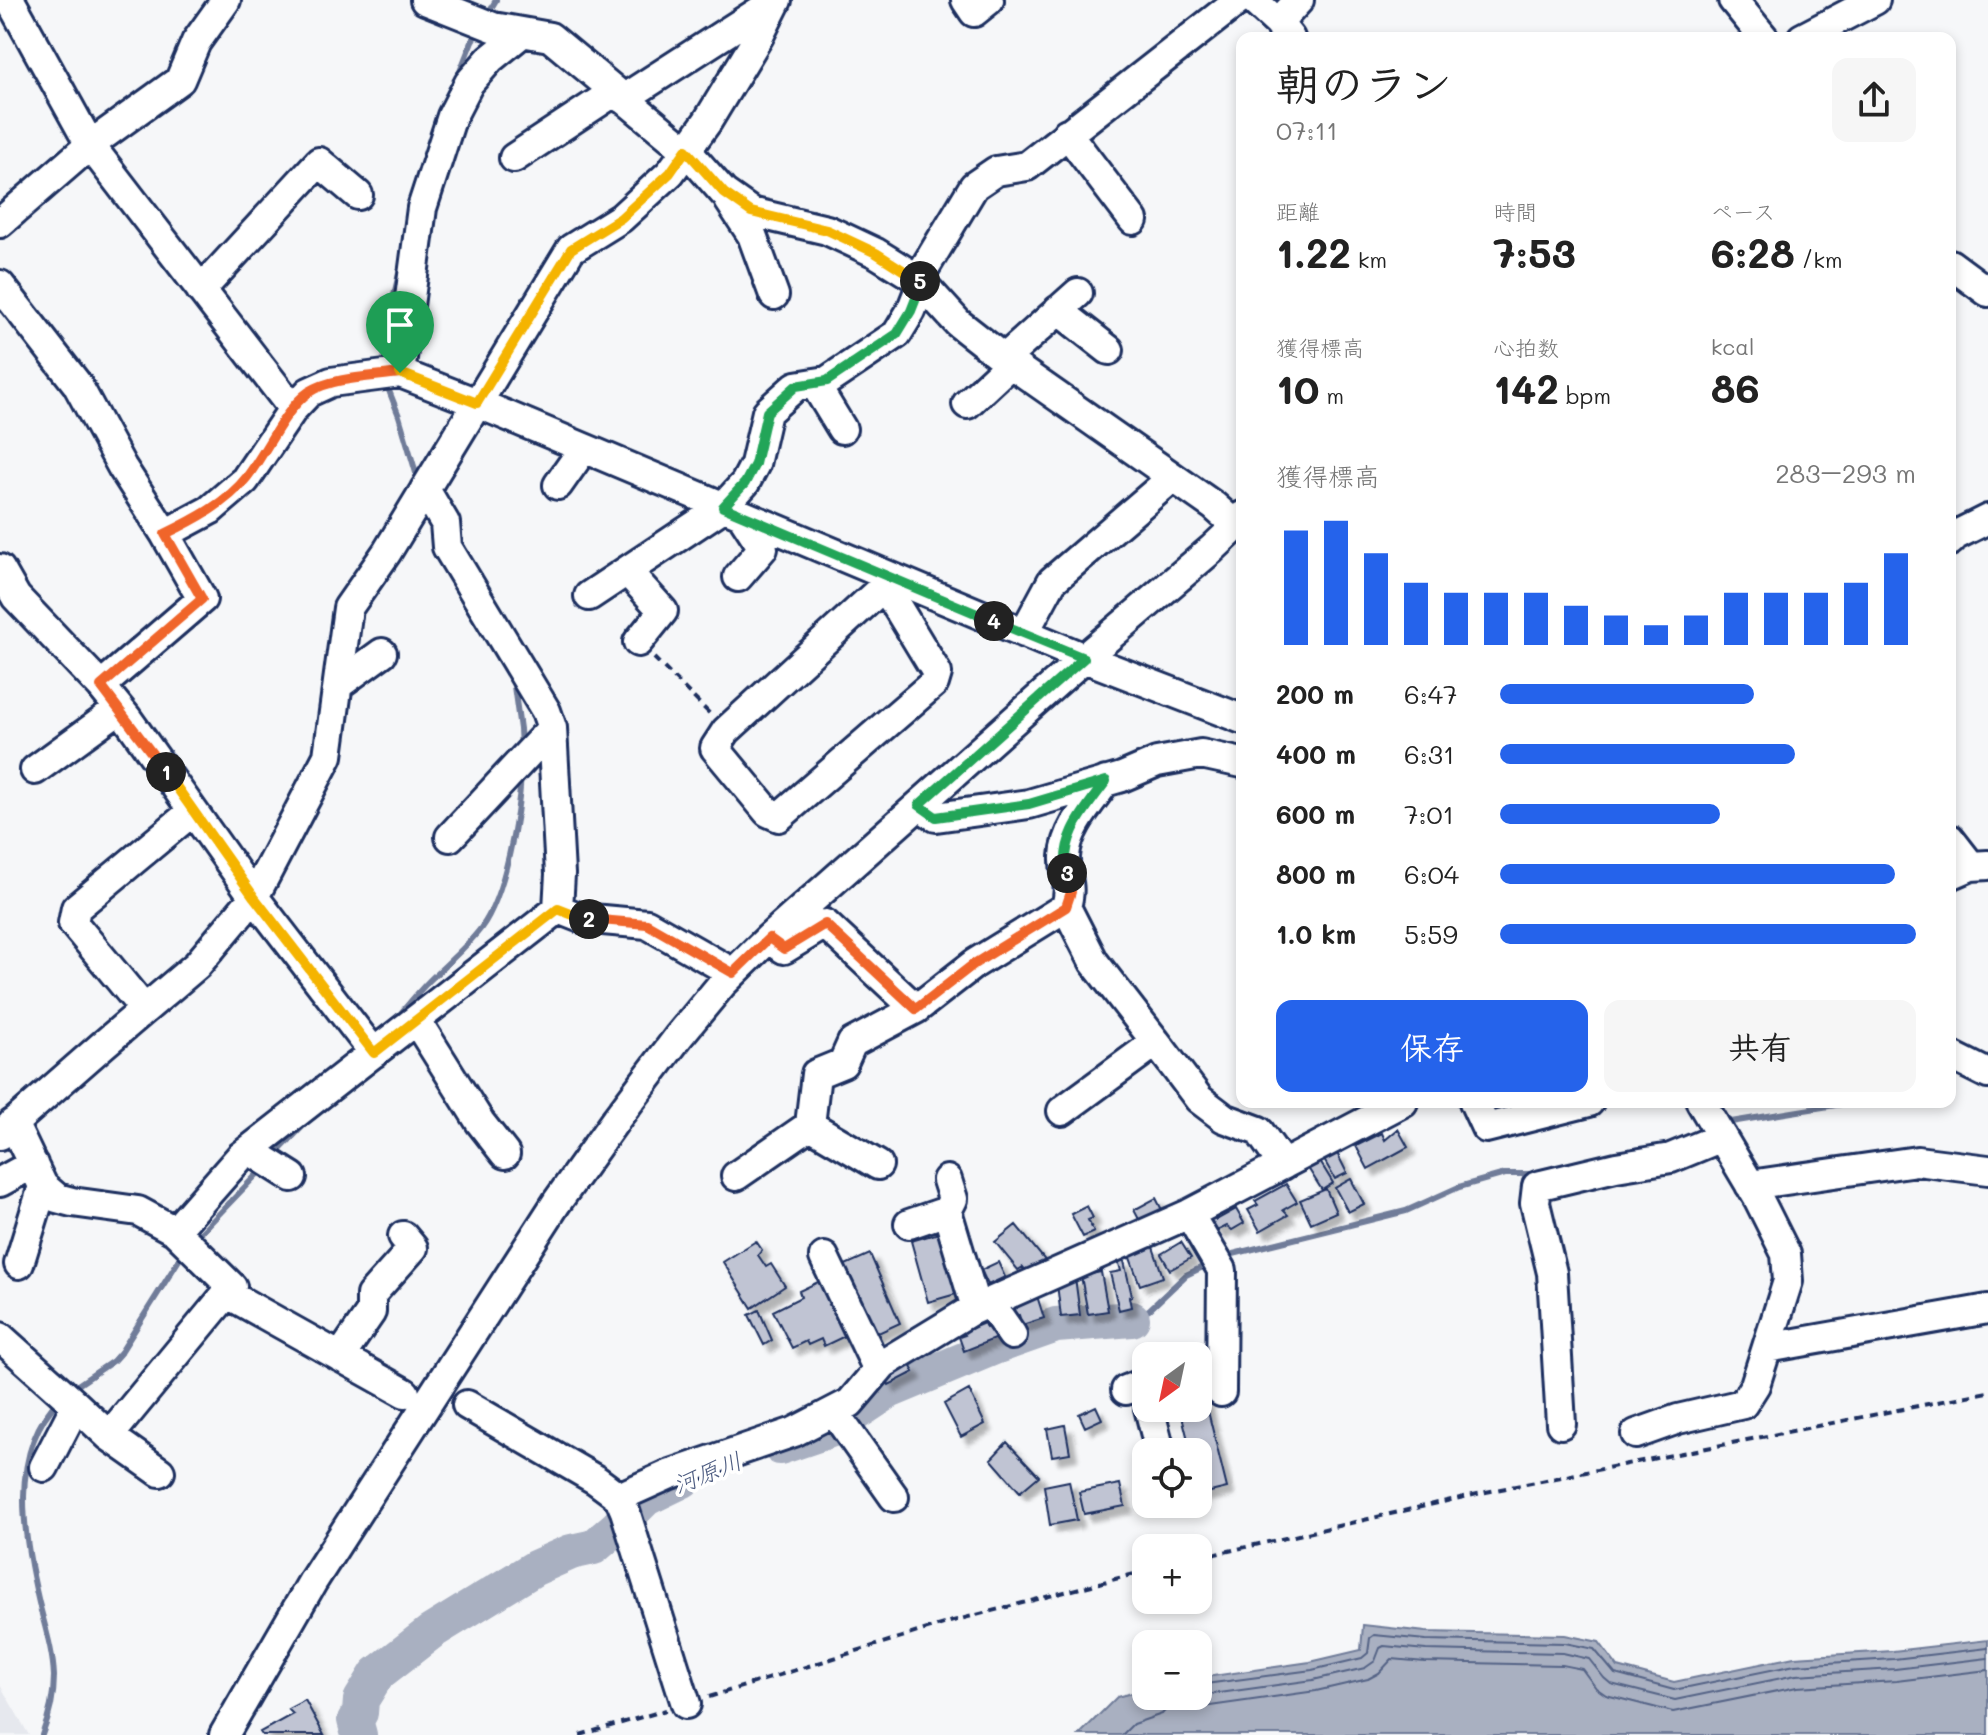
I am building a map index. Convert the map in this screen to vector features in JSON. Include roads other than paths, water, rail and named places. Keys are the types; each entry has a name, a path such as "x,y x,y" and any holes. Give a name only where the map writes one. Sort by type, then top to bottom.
{"street":[{"path":"10,0 90,145 293,409"},
{"path":"0,223 90,145 180,80 196,42 226,0"},
{"path":"425,0 493,27 550,37 686,150 724,193 752,235 774,295"},
{"path":"514,158 777,0"},
{"path":"109,1436 232,1287 175,1231 138,1211 57,1198 38,1175 6,1125 197,965 254,897 328,756 348,608 387,552 571,249 621,218 670,173 707,122 777,0"},
{"path":"966,0 974,12 989,0"},
{"path":"589,596 732,511 755,464 767,412 796,386 827,381 897,334 911,311 920,281 974,186 996,171 1027,166 1239,0"},
{"path":"1253,0 1284,30 1299,0"},
{"path":"1733,0 1759,32"},
{"path":"1814,32 1875,0"},
{"path":"400,373 422,208 452,116 469,83 490,59 522,33"},
{"path":"1067,133 1133,220"},
{"path":"201,290 319,162 358,195"},
{"path":"724,193 751,212 827,230 876,253 920,281 958,323 1007,362 1214,506 1236,528"},
{"path":"1956,274 1988,292"},
{"path":"0,285 77,384 122,467 202,599 101,686"},
{"path":"967,404 1068,301 1109,350"},
{"path":"165,534 210,510 245,480 293,409 309,392 331,382 400,373 732,511 889,582 1236,717"},
{"path":"814,383 842,429"},
{"path":"558,485 584,448"},
{"path":"1024,633 1052,581 1172,478"},
{"path":"175,1231 240,1157 558,909 560,874 552,728 546,711 447,547 445,523 425,489"},
{"path":"732,511 763,548 738,577"},
{"path":"1956,535 1988,519"},
{"path":"224,1735 313,1581 557,1202 679,1036 733,973 769,938 1084,658 1236,530"},
{"path":"0,569 16,597 119,709 254,897 374,1053"},
{"path":"627,571 663,611 638,642"},
{"path":"889,582 937,673 934,683 779,817 768,812 715,748 726,731 889,582"},
{"path":"338,685 382,653"},
{"path":"35,770 119,709"},
{"path":"450,837 552,728"},
{"path":"919,805 936,817 1029,804 1157,762 1201,754 1236,762"},
{"path":"736,1176 810,1125 816,1074 843,1063 852,1043 916,1009 974,964 1066,907 1071,892 1064,860 1067,842 1106,781"},
{"path":"144,1009 73,923 76,908 193,811"},
{"path":"1956,848 1970,869"},
{"path":"1066,907 1094,962 1199,1099 1224,1118 1259,1131 1283,1165"},
{"path":"558,909 581,918 647,924 733,973"},
{"path":"769,938 784,949 825,924 916,1009"},
{"path":"416,1020 480,1122 505,1154"},
{"path":"1062,1111 1156,1042"},
{"path":"1956,1058 1988,1074"},
{"path":"619,1497 668,1475 794,1432 834,1412 850,1403 883,1364 983,1305 1189,1214 1392,1108"},
{"path":"1477,1108 1486,1128 1565,1108"},
{"path":"1636,1434 1678,1419 1743,1404 1755,1385 1788,1281 1786,1254 1705,1108"},
{"path":"810,1125 878,1165"},
{"path":"1561,1424 1552,1273 1535,1203 1537,1186 1616,1167 1671,1158 1722,1137"},
{"path":"249,1150 292,1177"},
{"path":"1750,1185 1917,1161 1988,1170"},
{"path":"0,1182 38,1175"},
{"path":"19,1264 38,1175"},
{"path":"909,1224 947,1211 953,1199 947,1180"},
{"path":"947,1211 983,1305 1012,1335"},
{"path":"1189,1214 1222,1270 1212,1344"},
{"path":"340,1357 371,1312 371,1295 413,1248 403,1236"},
{"path":"824,1257 878,1370"},
{"path":"226,1293 405,1393"},
{"path":"1767,1348 1988,1309"},
{"path":"0,1337 109,1436 160,1472"},
{"path":"1212,1365 1221,1392"},
{"path":"44,1467 76,1405"},
{"path":"467,1405 596,1480 619,1497 686,1704"},
{"path":"834,1412 894,1497"}],"water":[{"path":"1363,1625 1426,1632 1565,1635 1599,1642 1618,1667 1674,1682 1794,1657 1893,1651 1988,1640 1988,1735 1079,1735 1117,1697 1132,1693 1132,1710 1212,1710 1212,1676 1310,1662 1361,1650"}],"waterway":[{"path":"486,17 496,0"},
{"path":"457,79 478,31"},
{"path":"384,368 386,331 400,269"},
{"path":"386,383 419,483"},
{"path":"513,679 521,747"},
{"path":"396,1019 469,942 490,914 509,854 521,774"},
{"path":"1724,1125 1817,1108"},
{"path":"274,1156 308,1121"},
{"path":"194,1240 264,1167"},
{"path":"1225,1256 1406,1211 1459,1187 1505,1174 1537,1174"},
{"path":"72,1389 121,1352 184,1252"},
{"path":"1132,1319 1149,1310 1186,1275 1211,1263"},
{"name":"河原川","path":"780,1447 830,1430 889,1391 997,1346 1056,1325 1132,1319"},
{"path":"42,1735 52,1699 53,1667 28,1551 24,1496 32,1444 43,1420 60,1399"},
{"name":"河原川","path":"359,1735 355,1720 360,1713 361,1700 377,1674 431,1632 535,1568 571,1552 594,1547 646,1498 683,1480"}]}
